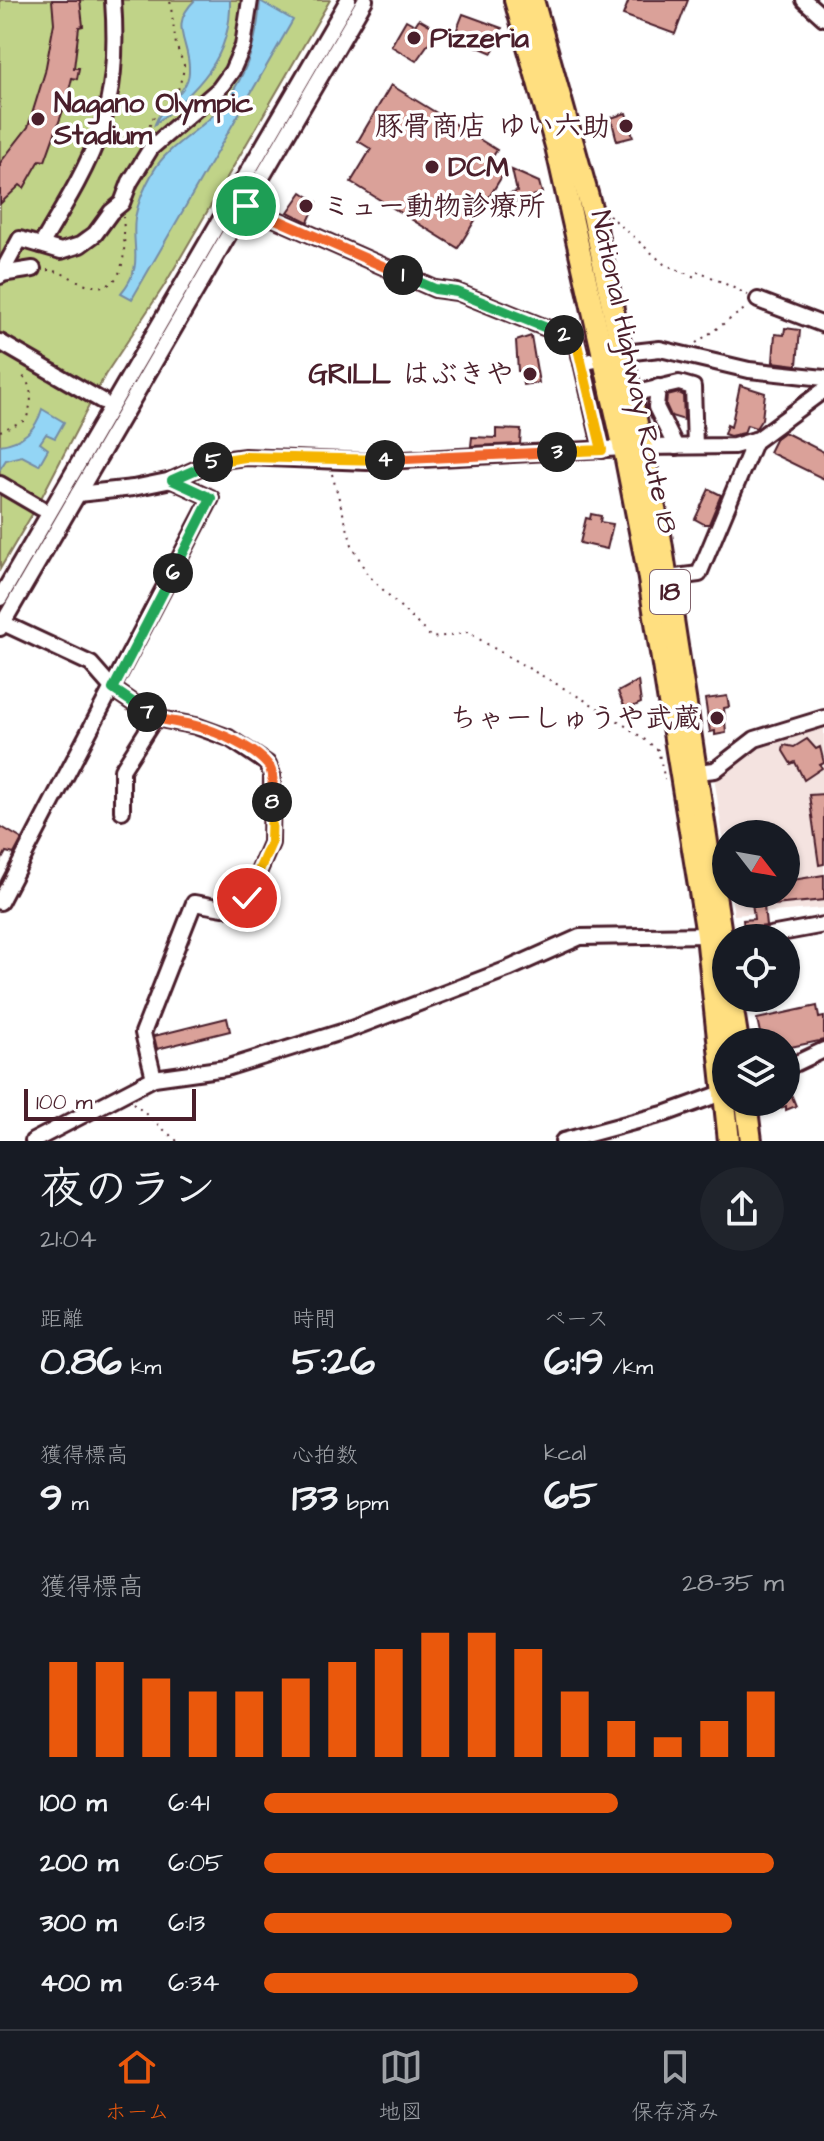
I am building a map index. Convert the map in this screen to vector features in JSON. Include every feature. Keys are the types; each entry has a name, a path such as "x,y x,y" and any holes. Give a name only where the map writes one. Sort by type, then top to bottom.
{"highway":[{"name":"National Highway Route 18","path":"515,0 614,356 668,578 698,772 716,924"},
{"name":"National Highway Route 18","path":"533,0 593,215 614,356 632,394 634,448 681,785 714,924"},
{"name":"National Highway Route 18","path":"727,1116 729,1141"},
{"path":"748,1116 751,1141"}],"street":[{"path":"41,245 88,165 102,132 115,64 113,0"},
{"path":"0,275 20,239 61,251 80,245 95,234 122,203 130,182 151,148 219,89 232,71 243,46 250,0"},
{"path":"0,598 348,0"},
{"path":"154,1078 143,1033 194,903 235,907 247,898 271,843 272,775 268,764 229,738 196,726 155,718 113,689 91,664 1,626 365,0"},
{"path":"804,0 824,18"},
{"path":"246,206 435,289 457,292 576,340 602,450"},
{"path":"0,275 33,269"},
{"path":"758,300 824,325"},
{"path":"0,342 102,401"},
{"path":"582,363 660,349 749,370 824,378"},
{"path":"632,394 679,383 693,387 695,446"},
{"path":"658,387 656,407 676,447"},
{"path":"78,494 118,491 172,480 214,461 245,457 367,462 420,457 734,446 755,440 824,390"},
{"path":"668,578 699,574 755,440"},
{"path":"0,902 211,498 172,480"},
{"path":"0,484 41,508"},
{"path":"122,811 122,770 155,718"},
{"path":"698,772 715,770 755,739 824,718"},
{"path":"800,929 824,925"},
{"path":"33,1141 154,1078 226,1068 351,1029 482,979 580,937 712,941"},
{"path":"800,1061 824,1050"},
{"path":"563,1141 667,1113 712,1097"}],"path":[{"path":"151,148 145,137 152,120 161,102 178,90 183,73 170,0"},
{"path":"33,269 57,270 95,286 113,281 124,262 122,203"},
{"path":"593,215 607,213 664,264 695,277 699,271 758,300 682,353"},
{"path":"0,431 26,420 31,406 30,387 20,373"},
{"path":"327,459 352,545 367,574 432,638 468,632 519,666 559,683 658,750 666,786 681,785"},
{"path":"121,1093 177,1141"}],"shaded area":[{"path":"824,722 824,908 734,915 733,908 800,908 800,820 720,820 714,776 760,741"}],"green space":[{"path":"0,0 330,0 164,286 105,375 37,506 0,569"}],"water":[{"path":"195,0 230,0 225,39 218,56 198,85 155,124 188,80 189,61 181,27 187,10"},
{"path":"260,1 293,20 132,299 121,293 133,274 135,218 145,188 163,158 216,113 237,85 251,54"},
{"path":"42,409 64,422 55,438 46,434 40,443 48,449 39,465 22,456 6,460 0,469 0,445 27,434"}],"building":[{"path":"52,0 80,0 83,26 79,27 74,68 79,68 77,79 72,78 68,95 72,96 70,106 65,105 45,161 40,160 24,188 20,185 0,204 0,163 28,127 45,72 54,23"},
{"path":"629,0 688,0 675,34 623,15"},
{"path":"463,14 502,28 492,53 454,37"},
{"name":"Pizzeria","path":"419,19 438,30 416,61 391,46 406,20 415,25"},
{"name":"DCM","path":"391,85 497,150 490,161 507,168 458,248 351,182 371,149 358,141"},
{"path":"626,113 633,137 617,141 611,118"},
{"path":"512,170 539,182 542,193 506,205 504,195 517,192"},
{"path":"302,192 317,202 308,222 288,212"},
{"path":"785,328 800,330 797,365 773,362 775,334 784,335"},
{"path":"531,336 539,383 523,385 521,371 518,371 516,341"},
{"path":"740,385 765,393 762,419 756,428 747,425 744,433 730,436 724,434 727,425 731,427"},
{"path":"683,395 684,420 671,416 666,405 667,396"},
{"path":"496,429 521,430 520,444 471,446 472,437 496,438"},
{"path":"784,432 824,452 824,479 769,452 776,438"},
{"path":"709,489 721,495 709,524 704,524 695,519"},
{"path":"591,514 601,516 600,522 613,524 607,549 580,543 586,518 590,519"},
{"path":"638,681 641,703 626,710 618,692"},
{"name":"ちゃーしゅうや武蔵","path":"727,696 729,707 724,708 726,733 715,735 715,731 710,732 705,699"},
{"path":"807,739 816,749 820,747 824,763 820,765 822,768 804,780 795,762 791,764 783,751 784,745 794,747"},
{"path":"824,794 824,864 819,865 809,795"},
{"path":"0,826 22,839 14,854 6,852 0,863"},
{"path":"824,875 824,900 800,902 800,879"},
{"path":"753,908 764,908 766,924 743,924 743,920 754,919"},
{"path":"817,1006 819,1018 824,1017 824,1040 800,1045 800,1028 759,1028 757,1019"},
{"path":"227,1018 230,1031 157,1049 154,1036"}],"place":[{"name":"Pizzeria","path":"414,38"},
{"name":"Nagano Olympic Stadium","path":"38,119"},
{"name":"豚骨商店 ゆい六助","path":"626,126"},
{"name":"DCM","path":"432,167"},
{"name":"ミュー動物診療所","path":"306,206"},
{"name":"GRILL はぶきや","path":"530,374"},
{"name":"ちゃーしゅうや武蔵","path":"717,718"}],"route":[{"path":"246,206 435,289 457,292 576,340 602,450 367,462 245,457 214,461 172,480 211,498 113,689 155,718 196,726 229,738 268,764 272,775 271,843 247,898"}]}
